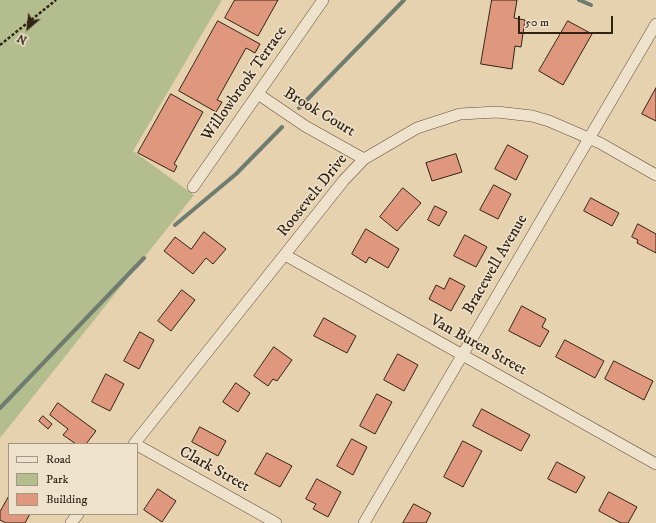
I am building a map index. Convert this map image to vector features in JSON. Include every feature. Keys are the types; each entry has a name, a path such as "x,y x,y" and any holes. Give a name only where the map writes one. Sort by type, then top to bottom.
{"street":[{"name":"Willowbrook Terrace","path":"193,187 323,0"},
{"name":"Bracewell Avenue","path":"364,523 656,24"},
{"name":"Brook Court","path":"258,94 304,126 364,159"},
{"name":"Roosevelt Drive","path":"136,443 344,180 364,159 416,128 460,114 497,112 532,116 549,121 589,139 656,175"},
{"name":"Van Buren Street","path":"285,255 656,464"},
{"name":"Clark Street","path":"138,446 276,523"},
{"path":"71,523 77,515"}],"path":[{"path":"0,46 56,0"}],"green space":[{"path":"0,0 222,0 133,151 194,195 0,438"}],"building":[{"path":"235,0 278,0 258,36 225,18"},
{"path":"492,0 517,0 514,18 525,20 521,47 515,46 512,69 481,64"},
{"path":"218,21 260,44 255,53 246,48 217,100 222,102 216,112 179,91"},
{"path":"568,21 592,34 563,85 539,71"},
{"path":"656,88 656,121 642,114"},
{"path":"171,94 203,112 174,164 177,166 174,172 138,153"},
{"path":"508,145 528,156 516,180 495,169"},
{"path":"456,154 462,172 432,181 426,163"},
{"path":"494,185 511,194 498,219 480,210"},
{"path":"403,188 421,203 397,231 380,217"},
{"path":"591,198 619,213 612,226 584,211"},
{"path":"435,206 447,212 439,226 428,220"},
{"path":"638,224 656,234 656,253 637,243 638,240 632,237"},
{"path":"366,229 399,249 388,268 369,257 366,263 352,254"},
{"path":"204,232 226,249 213,264 206,258 193,274 164,251 175,237 191,249"},
{"path":"465,235 487,247 476,267 454,256"},
{"path":"450,278 465,286 451,311 429,299 436,285 444,289"},
{"path":"182,290 195,300 171,331 158,321"},
{"path":"522,306 546,319 542,327 549,331 540,347 509,331"},
{"path":"324,318 356,336 347,353 314,336"},
{"path":"140,332 154,340 139,369 124,361"},
{"path":"565,340 604,361 595,378 556,357"},
{"path":"274,347 292,360 277,381 273,379 268,386 254,376"},
{"path":"398,354 418,365 404,391 384,380"},
{"path":"614,361 653,381 644,400 605,379"},
{"path":"106,374 124,384 110,411 92,402"},
{"path":"236,383 250,393 238,412 223,402"},
{"path":"377,394 392,402 375,434 360,426"},
{"path":"58,403 96,431 87,443 75,443 63,435 68,429 50,415"},
{"path":"482,409 530,435 521,451 473,426"},
{"path":"43,416 52,424 48,429 39,421"},
{"path":"200,427 226,441 218,456 192,442"},
{"path":"352,439 367,447 353,475 337,466"},
{"path":"463,441 482,451 463,487 444,477"},
{"path":"267,453 292,466 280,487 255,474"},
{"path":"557,462 585,477 576,493 548,479"},
{"path":"317,479 341,492 328,517 313,509 316,504 306,499"},
{"path":"158,489 176,501 162,522 144,510"},
{"path":"609,492 637,507 628,523 621,523 599,511"},
{"path":"8,498 8,515 29,515 25,523 6,523 0,520 0,512"},
{"path":"414,504 431,513 426,523 403,523"}],"waterway":[{"path":"299,108 404,0"},
{"path":"579,0 591,5"},
{"path":"175,225 236,174 282,127"},
{"path":"0,408 144,258"}]}
